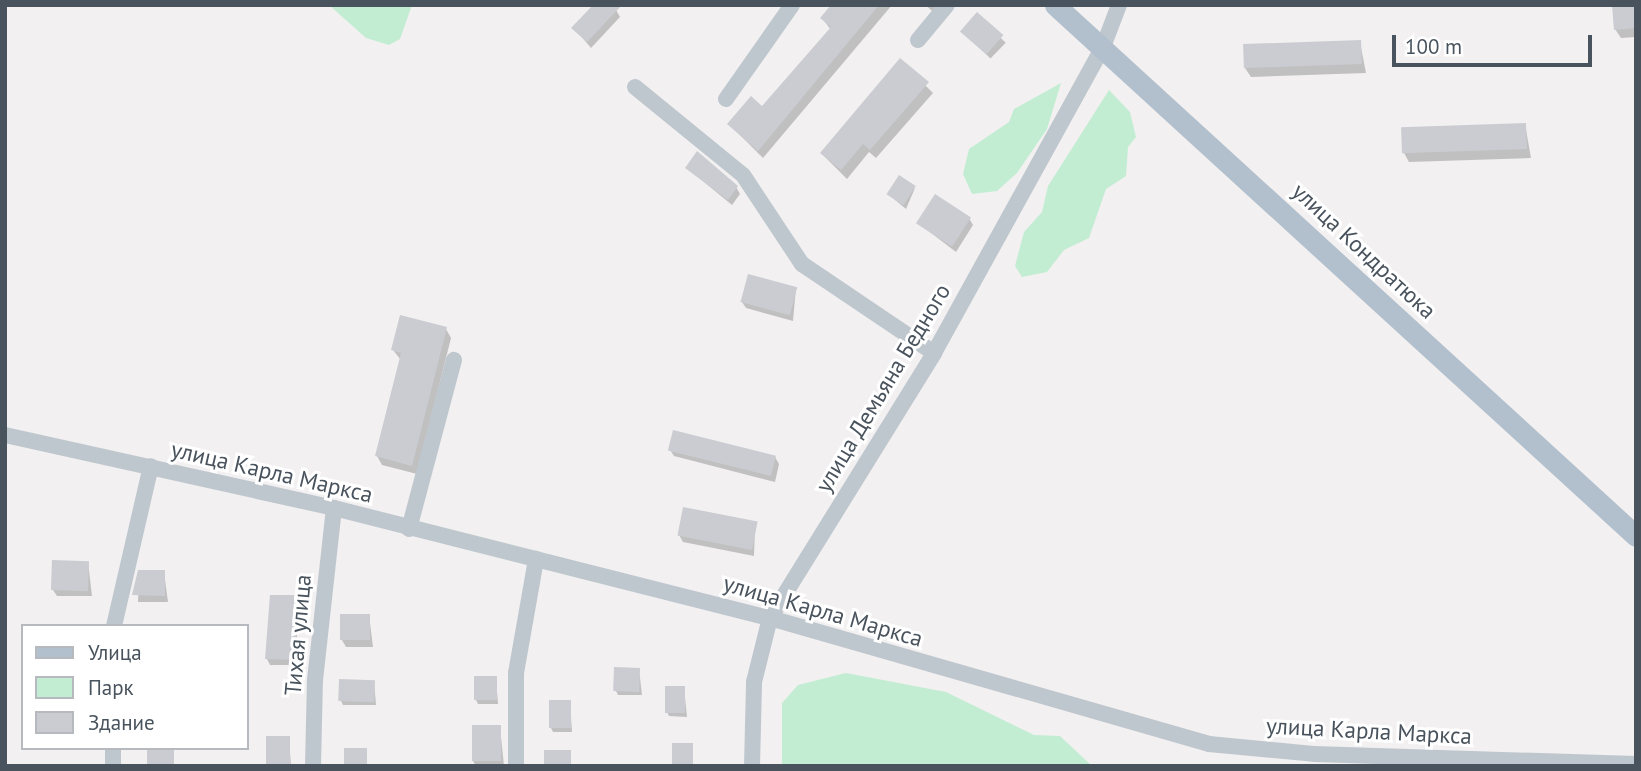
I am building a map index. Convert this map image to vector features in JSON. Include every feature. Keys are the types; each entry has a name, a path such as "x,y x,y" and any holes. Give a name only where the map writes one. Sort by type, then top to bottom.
{"main road":[{"name":"улица Кондратюка","path":"1055,5 1636,536"}],"street":[{"path":"726,99 792,5"},
{"path":"918,40 947,5"},
{"name":"улица Демьяна Бедного","path":"752,766 754,682 770,618 934,353 1103,47 1119,5"},
{"path":"635,87 743,176 802,264 934,353"},
{"path":"409,529 454,360"},
{"name":"улица Карла Маркса","path":"5,435 334,508 770,618 1209,744 1314,754 1636,764"},
{"path":"114,624 150,466"},
{"name":"Тихая улица","path":"313,766 315,680 334,508"},
{"path":"516,766 516,673 536,559"}],"green space":[{"path":"329,5 412,5 400,39 389,45 366,38"},
{"path":"1061,83 1047,129 1017,173 997,191 972,194 963,174 969,149 1009,122 1014,109"},
{"path":"1109,90 1130,112 1136,137 1128,147 1126,176 1106,189 1089,238 1064,250 1047,272 1022,277 1015,266 1024,232 1042,212 1048,186"},
{"path":"846,673 946,692 1034,735 1060,736 1092,766 782,766 782,703 798,685"}],"building":[{"path":"593,5 622,5 587,42 571,28"},
{"path":"831,5 879,5 758,151 727,124 751,96 762,106 831,27 820,18"},
{"path":"1612,5 1636,5 1636,28 1614,30"},
{"path":"977,12 1003,35 986,55 960,32"},
{"path":"1361,40 1362,64 1244,68 1243,44"},
{"path":"900,58 929,82 870,150 863,144 841,170 820,153"},
{"path":"1526,123 1527,149 1402,153 1401,127"},
{"path":"697,151 738,186 728,200 685,168"},
{"path":"899,175 916,186 903,205 886,194"},
{"path":"935,194 971,217 952,247 916,223"},
{"path":"748,274 797,287 790,315 740,302"},
{"path":"400,315 447,327 412,466 375,456 401,353 391,350"},
{"path":"673,430 776,456 771,476 668,450"},
{"path":"683,507 758,522 752,550 677,535"},
{"path":"52,560 89,561 88,591 51,590"},
{"path":"138,570 165,570 165,596 132,595"},
{"path":"270,595 294,595 298,660 265,659"},
{"path":"340,614 370,614 370,640 340,640"},
{"path":"614,667 640,668 639,692 613,691"},
{"path":"474,676 497,676 497,700 474,700"},
{"path":"339,679 375,680 374,702 338,701"},
{"path":"665,686 685,686 685,713 665,713"},
{"path":"549,700 571,700 571,728 549,728"},
{"path":"472,725 501,725 501,761 472,761"},
{"path":"266,736 290,736 290,766 266,766"},
{"path":"672,743 693,743 693,766 672,766"},
{"path":"344,748 367,748 367,766 344,766"},
{"path":"147,750 174,750 174,766 147,766"},
{"path":"544,750 571,750 571,766 544,766"}]}
